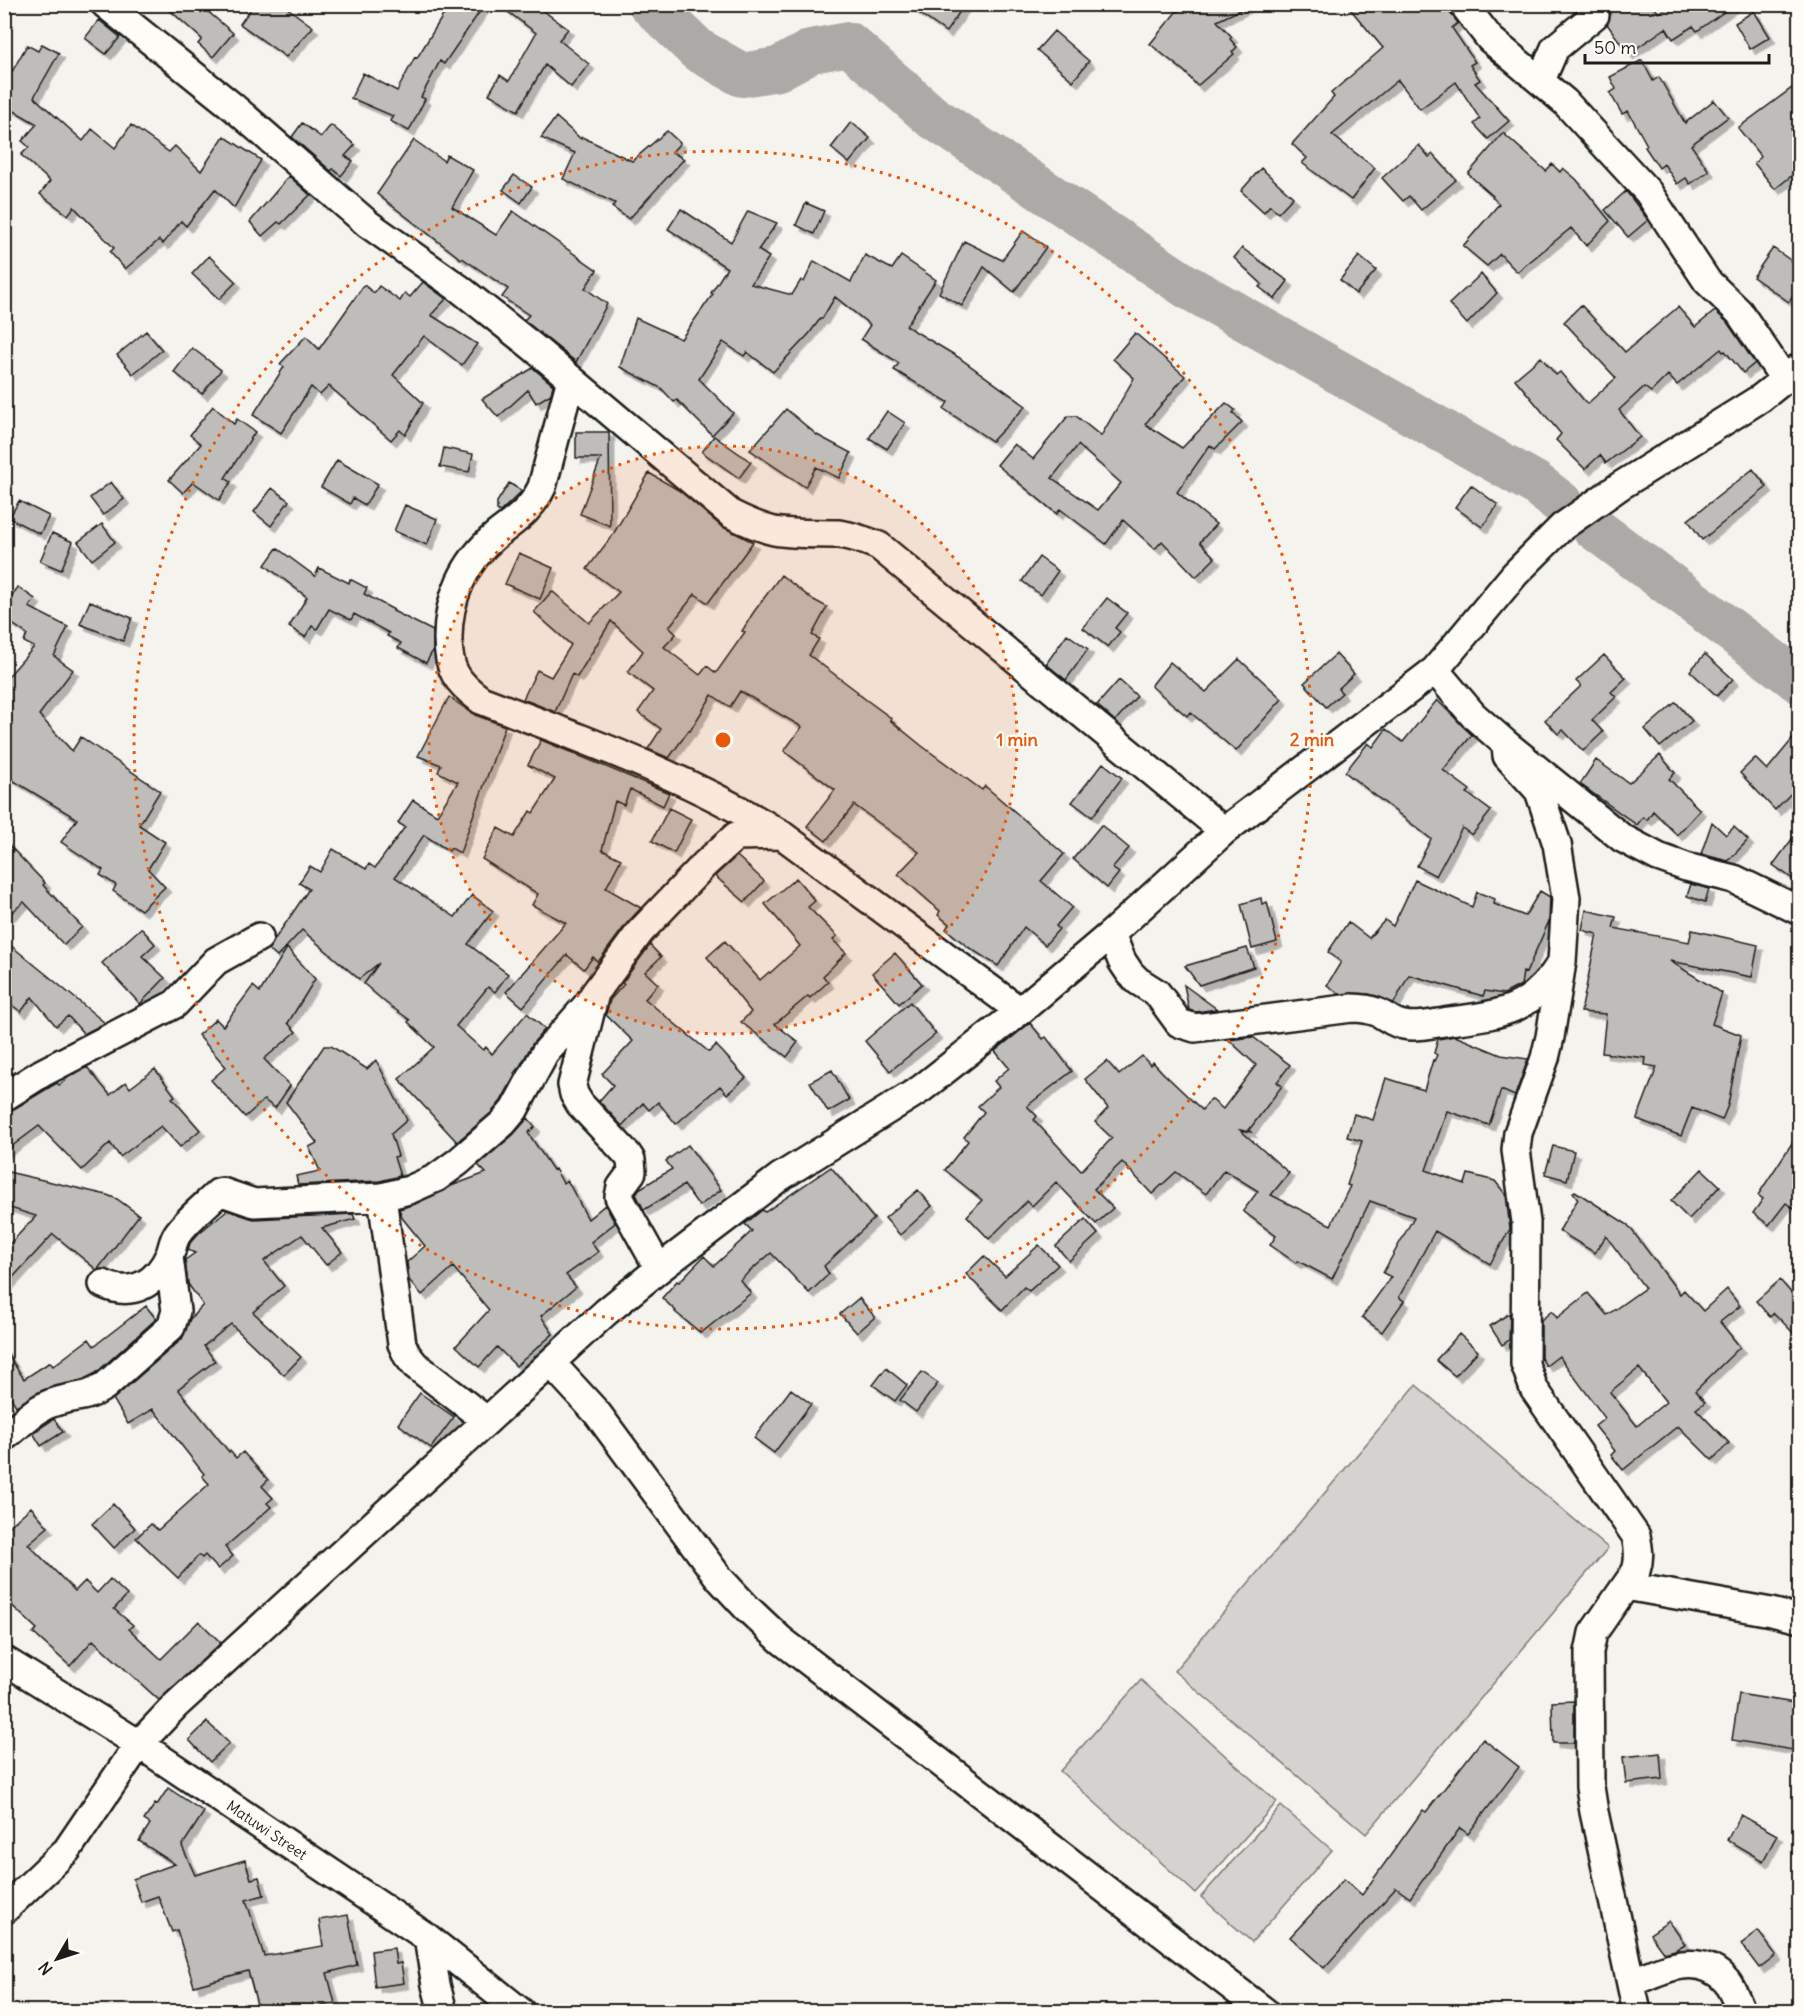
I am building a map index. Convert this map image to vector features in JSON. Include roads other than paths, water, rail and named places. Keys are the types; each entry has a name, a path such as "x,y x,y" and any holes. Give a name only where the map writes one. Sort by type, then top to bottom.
{"street":[{"path":"105,4 232,106 368,224 460,289 572,379 731,514 753,525 776,531 813,535 840,534 879,546 1224,831"},
{"path":"4,1910 68,1850 138,1744 176,1705 606,1312 780,1177 921,1089 1020,1011 1111,934 1224,831 1435,670 1515,574 1562,527 1620,486 1732,417 1792,374 1739,312 1707,281 1648,192 1565,102 1490,39 1463,4"},
{"path":"1541,80 1555,48 1596,15"},
{"path":"572,379 542,487 536,499 519,519 496,535 483,548 456,590 448,621 448,654 451,667 458,680 481,700 664,771 742,811 782,835 1020,1011"},
{"path":"1435,670 1473,715 1622,838 1658,857 1686,867 1734,879 1800,910"},
{"path":"1506,744 1507,756 1539,791 1557,844 1566,898 1562,962 1545,1058 1518,1133 1517,1142 1518,1172 1524,1197 1526,1222 1526,1364 1534,1389 1636,1536 1640,1561 1626,1586 1593,1633 1588,1652 1590,1787 1637,2012"},
{"path":"4,1437 38,1410 54,1402 93,1394 171,1327 176,1311 169,1257 172,1244 180,1231 218,1193 222,1192 254,1203 382,1197 409,1190 436,1178 503,1123 514,1110 545,1053 588,1004 640,932 705,864 736,836 782,835"},
{"path":"1111,934 1122,961 1130,973 1157,993 1179,1023 1195,1028 1352,1008 1378,1012 1404,1026 1489,1016 1512,1010 1533,997 1548,984 1562,962"},
{"path":"4,1097 42,1072 175,1004 216,961 259,937"},
{"path":"595,993 572,1085 574,1094 580,1104 631,1160 632,1172 621,1187 619,1197 659,1269"},
{"path":"382,1197 402,1344 407,1355 415,1365 487,1421"},
{"path":"103,1284 122,1291 139,1288 156,1276 169,1257"},
{"path":"550,1363 597,1413 719,1578 781,1640 1237,2003 1265,2012"},
{"path":"1626,1586 1770,1612 1800,1620"},
{"name":"Matuwi Street","path":"4,1660 138,1744 428,1938 521,2012"},
{"path":"428,1938 443,2012"},
{"path":"1631,1983 1674,1965 1705,1966 1718,1973 1728,1984 1742,2012"}],"waterway":[{"path":"650,4 698,50 742,75 778,69 811,51 849,44 931,116 1186,286 1535,483 1561,503"},
{"path":"1594,528 1800,682"}]}
